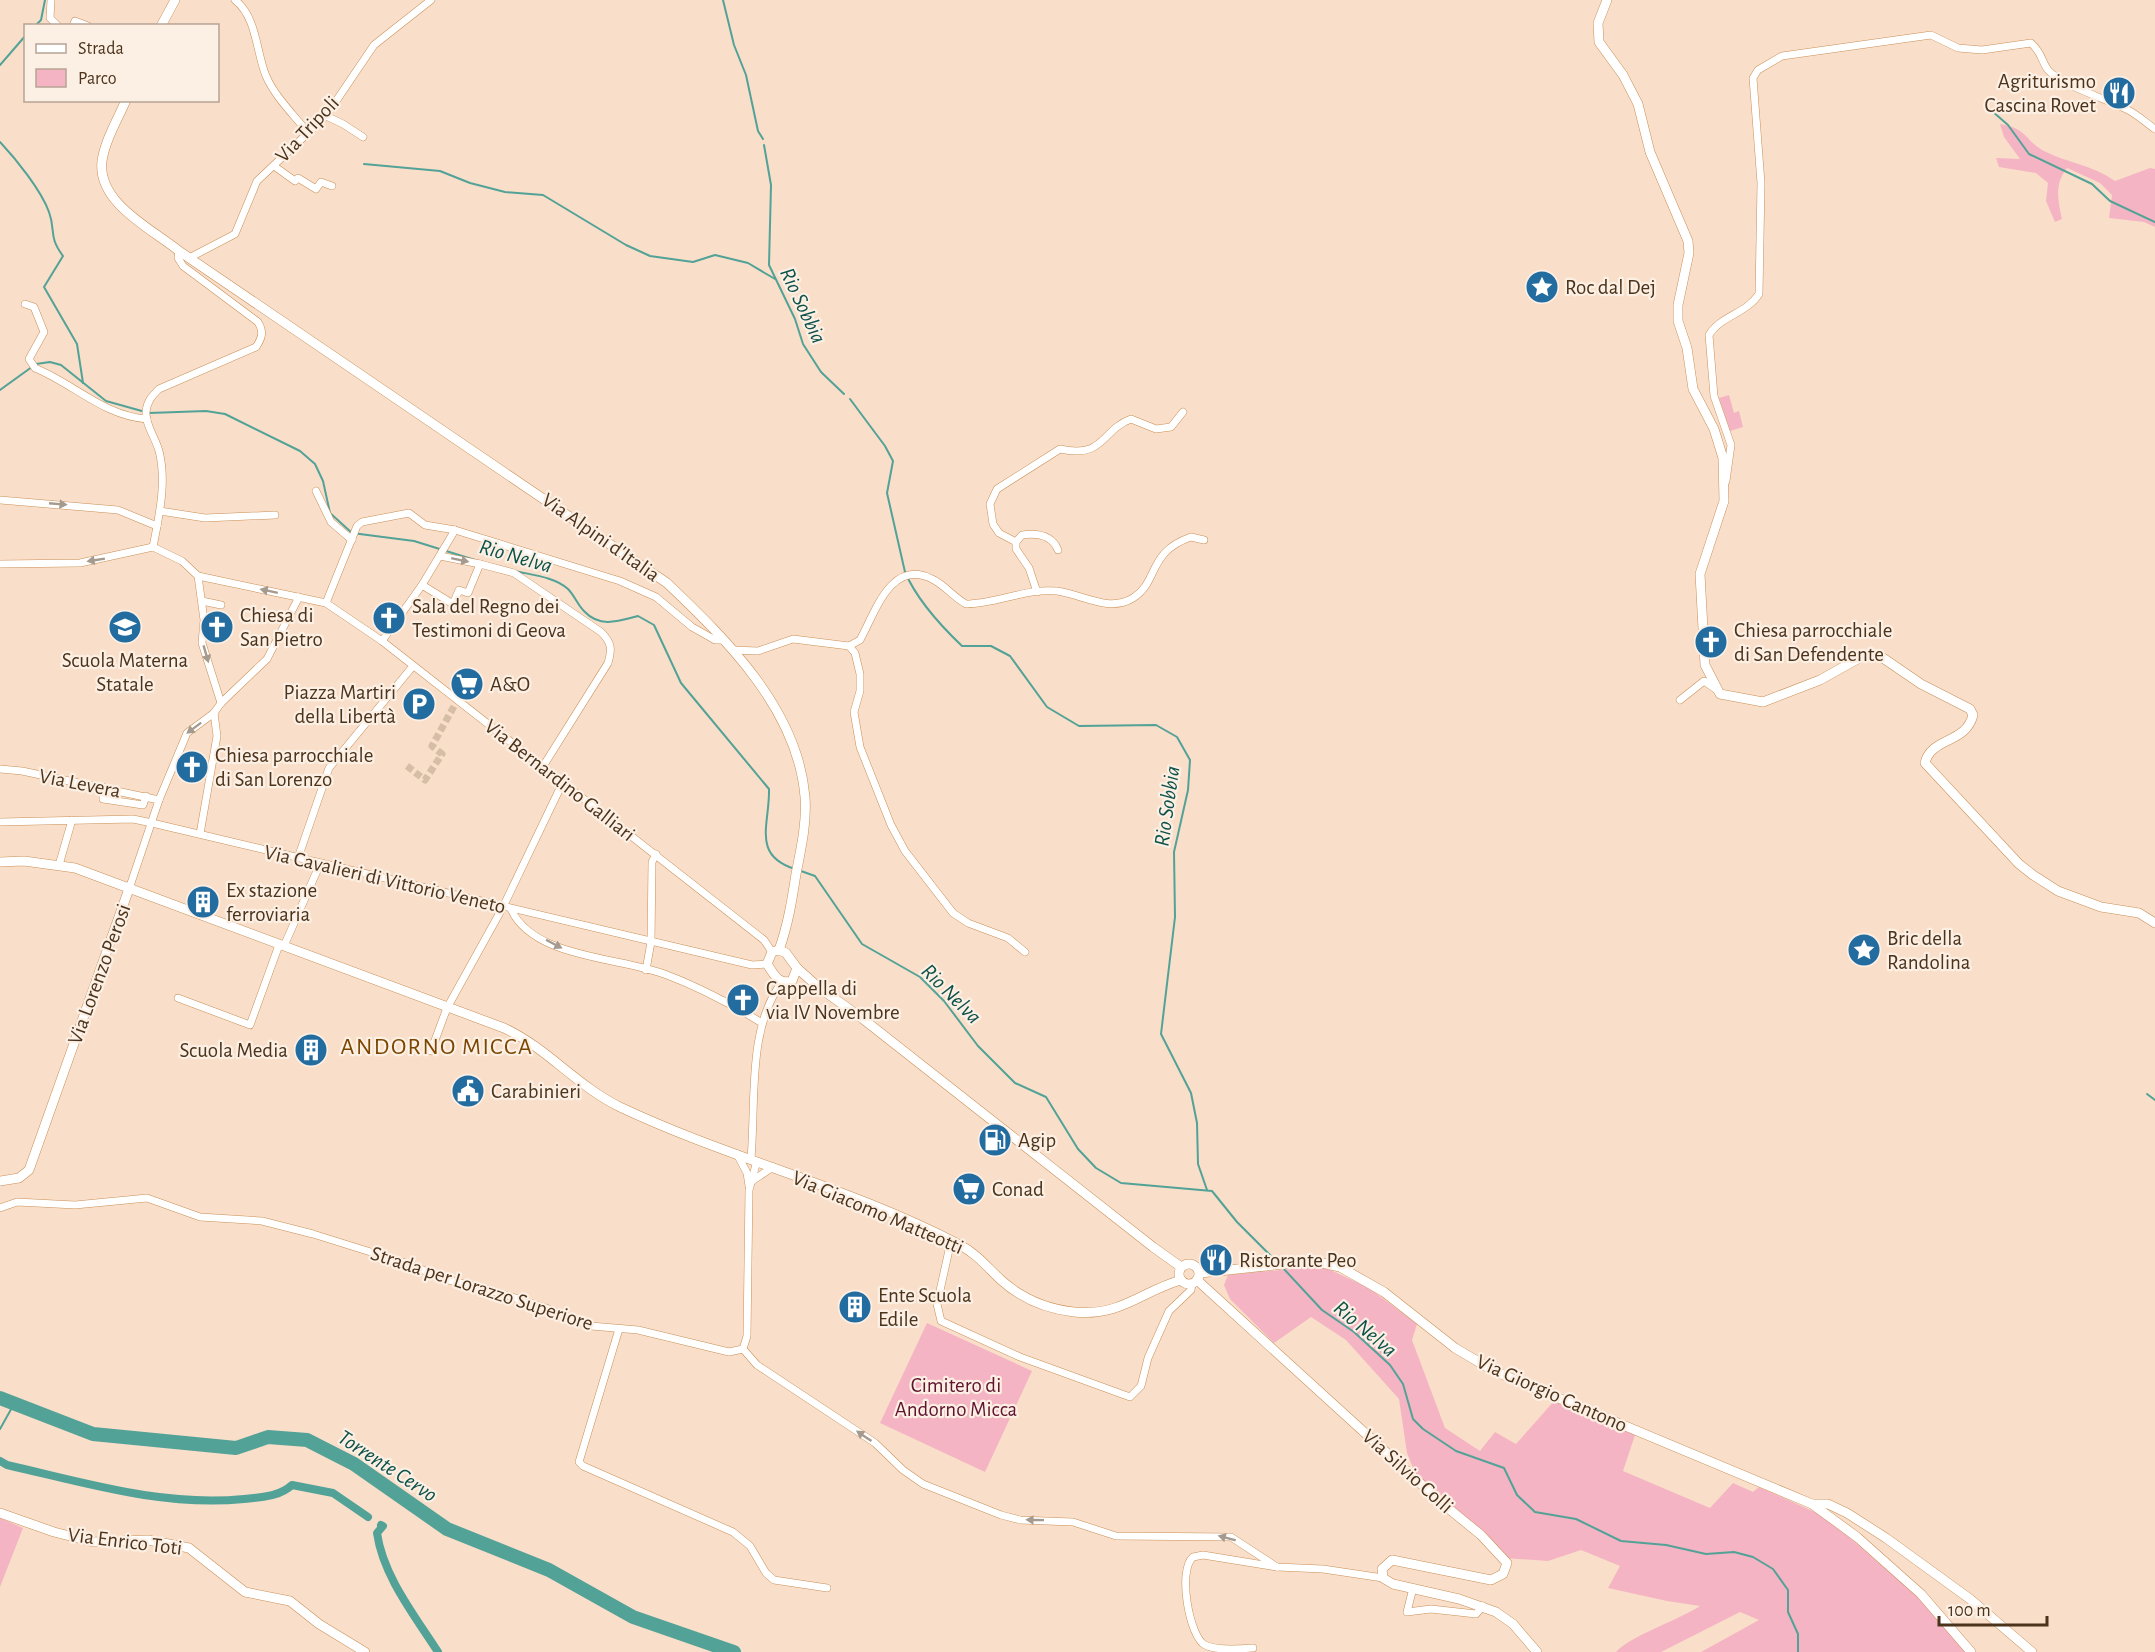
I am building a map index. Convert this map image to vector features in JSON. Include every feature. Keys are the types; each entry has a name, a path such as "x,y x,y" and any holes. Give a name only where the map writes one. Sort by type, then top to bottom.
{"street":[{"path":"51,0 50,18 56,24"},
{"path":"162,24 175,0"},
{"path":"235,0 245,7 267,78 308,133"},
{"name":"Via Tripoli","path":"189,258 235,234 257,181 326,116 374,45 431,0"},
{"path":"1607,0 1598,23 1599,42 1623,75 1638,104 1650,152 1688,241 1689,253 1678,305 1678,321 1687,348 1693,389 1719,441 1724,489 1724,501 1700,574 1705,665 1720,694 1763,702 1820,681 1863,656 1883,658 1921,684 1970,709 1973,715 1971,724 1965,732 1934,748 1926,756 1925,763 2019,864 2058,891 2101,907 2139,913 2155,922"},
{"path":"1724,489 1731,445 1714,396 1709,335 1719,323 1750,306 1759,294 1761,183 1753,78 1758,70 1782,56 1931,35 1958,48 1982,50 2031,43 2041,52 2048,70 2088,94 2128,110 2155,129"},
{"name":"Via Alpini d'Italia","path":"125,102 102,161 103,179 115,201 189,258 660,577 693,607 760,683 797,758 805,800 799,861 776,951"},
{"path":"326,116 363,137"},
{"path":"274,165 295,181 298,178 316,189 321,182 332,186"},
{"path":"0,564 80,562 153,548 160,512 162,468 159,451 146,417 150,398 159,389 256,347 261,340 263,330 258,321 183,266 178,258 179,251"},
{"path":"25,304 34,306 44,332 29,359 33,366 109,409 129,418 146,417"},
{"path":"1016,542 999,533 993,524 990,504 997,489 1060,448 1073,452 1093,448 1108,438 1118,423 1131,419 1156,429 1171,427 1183,412"},
{"path":"316,491 331,522 353,536"},
{"path":"0,500 118,510 157,526"},
{"path":"160,512 205,518 275,515"},
{"path":"326,603 353,536 362,522 409,513 425,525 455,530 620,581 656,597 692,627 715,640 723,640"},
{"path":"382,641 422,585 455,530"},
{"path":"1037,592 1029,568 1016,549 1016,542 1022,534 1041,535 1056,545 1058,550"},
{"path":"732,650 758,651 793,639 849,646 860,640 882,597 895,580 911,575 931,578 966,604 1037,592 1058,591 1101,603 1128,601 1141,591 1165,551 1191,537 1204,540"},
{"name":"Via Bernardino Galliari","path":"153,548 182,561 198,576 326,603 382,641 562,784 656,854 776,951"},
{"path":"442,552 513,573 601,632 610,641 611,651 608,663 542,768"},
{"path":"422,585 453,604 459,590 468,593 480,564"},
{"path":"198,576 202,601 202,643 221,703"},
{"name":"Via Lorenzo Perosi","path":"0,1181 19,1178 29,1170 179,748 187,733 214,713 221,703 267,659 299,597"},
{"path":"202,601 221,605"},
{"path":"849,646 855,653 860,674 860,691 854,712 860,747 891,825 904,851 953,913 968,924 1008,938 1025,952"},
{"path":"298,858 329,768 413,666"},
{"path":"1680,700 1704,681 1718,690"},
{"path":"200,834 217,736 214,713"},
{"name":"Via Levera","path":"0,769 103,787 159,800"},
{"path":"431,1051 447,1008 503,907 562,784"},
{"path":"103,787 103,799 143,805 146,796"},
{"path":"59,865 72,819"},
{"name":"Via Cavalieri di Vittorio Veneto","path":"0,822 133,819 651,942 752,965 767,964"},
{"path":"646,970 651,942 652,862 656,854"},
{"name":"Via Giacomo Matteotti","path":"0,862 24,861 59,865 130,886 521,1036 572,1075 621,1107 951,1241 974,1254 1018,1293 1059,1310 1093,1313 1118,1308 1181,1280"},
{"path":"178,998 250,1025 282,945 320,864"},
{"path":"511,909 518,924 564,949 665,974 725,999 762,1023"},
{"path":"817,986 787,982 776,978 767,964 776,951 786,953 797,968 817,986 863,1019 1144,1241 1181,1267"},
{"path":"749,1190 754,1160 762,1023 774,993 787,982 797,968"},
{"path":"736,1152 747,1173 749,1190 747,1336 743,1349"},
{"path":"752,1181 773,1167"},
{"name":"Strada per Lorazzo Superiore","path":"0,1208 16,1202 75,1205 147,1198 200,1217 262,1221 313,1234 409,1264 444,1279 490,1290 546,1308 591,1326 619,1329 579,1462 583,1466 733,1532 750,1546 766,1573 774,1580 827,1588"},
{"path":"951,1241 947,1249 938,1304 941,1321 1020,1357 1130,1397 1141,1386 1148,1358 1169,1311 1191,1290 1196,1279 1192,1264 1181,1267"},
{"name":"Via Giorgio Cantono","path":"1196,1279 1313,1261 1340,1267 1368,1282 1455,1348 1494,1371 1812,1504"},
{"path":"1181,1267 1179,1276 1181,1280 1196,1279"},
{"name":"Via Silvio Colli","path":"1196,1279 1443,1504 1481,1535 1507,1563 1503,1575 1491,1580 1392,1560 1382,1569 1383,1578"},
{"path":"619,1329 638,1330 729,1352 743,1349"},
{"path":"743,1349 757,1365 874,1443 903,1470 923,1484 1020,1520 1073,1522 1116,1536 1231,1538 1277,1567"},
{"path":"1812,1504 1857,1537 1921,1594 1971,1652"},
{"path":"1812,1504 1828,1504 1886,1539 1970,1599 2032,1652"},
{"name":"Via Enrico Toti","path":"0,1513 54,1532 93,1542 148,1540 189,1548 235,1586 250,1593 290,1600 319,1624 365,1652"},
{"path":"1253,1648 1204,1645 1188,1609 1184,1582 1186,1565 1192,1557 1203,1555 1277,1567 1323,1569 1383,1578 1387,1582 1483,1606 1506,1617 1537,1652"},
{"path":"1413,1588 1407,1612 1431,1609 1476,1614 1483,1606"}],"green space":[{"path":"2000,124 2021,132 2046,152 2097,171 2115,181 2150,168 2155,169 2155,227 2144,222 2109,218 2112,195 2100,183 2067,168 2059,186 2058,199 2062,219 2055,222 2046,201 2048,183 2036,173 1999,167 1996,158 2020,159 2004,137"},
{"path":"1729,395 1734,413 1739,411 1743,427 1730,431 1719,398"},
{"path":"1322,1266 1369,1288 1417,1324 1412,1340 1445,1428 1480,1451 1495,1432 1516,1444 1554,1401 1635,1435 1623,1471 1710,1508 1733,1483 1753,1492 1759,1487 1826,1517 1918,1597 1965,1652 1701,1652 1759,1620 1740,1612 1661,1652 1616,1652 1632,1640 1700,1606 1608,1588 1620,1566 1581,1550 1548,1561 1504,1558 1418,1480 1407,1453 1399,1399 1346,1340 1311,1317 1274,1343 1230,1299 1224,1285 1228,1275"},
{"name":"Cimitero di Andorno Micca","path":"927,1323 1032,1371 985,1472 880,1423"},
{"path":"0,1518 23,1528 0,1587"}],"waterway":[{"path":"37,24 41,20 45,0"},
{"name":"Rio Sobbia","path":"723,0 734,45 746,75 758,131 763,139"},
{"path":"0,65 24,37"},
{"path":"1992,111 2008,125 2029,154 2092,184 2110,201 2155,222"},
{"path":"0,142 34,185 49,212 54,238 63,256 44,287 77,344 83,383"},
{"name":"Rio Sobbia","path":"764,145 771,185 769,265 795,319 803,344 821,372 844,394"},
{"path":"364,164 440,171 470,183 505,192 543,195 626,245 650,256 693,262 715,255 748,263 775,279"},
{"name":"Rio Nelva","path":"0,390 36,364 50,362 61,365 106,401 149,413 206,411 225,414 300,451 315,464 323,481 330,513 352,533 414,541 475,560"},
{"name":"Rio Sobbia","path":"850,399 885,446 893,461 887,493 905,572 923,602 945,630 962,646 991,646 1010,656 1047,707 1079,726 1156,725 1177,737 1190,760 1188,790 1174,852 1175,917 1161,1034 1191,1093 1197,1123 1198,1164 1207,1190"},
{"name":"Rio Nelva","path":"515,571 543,577 563,585 583,610 597,620 610,622 638,616 654,625 681,683 769,789 766,826 768,847 781,863 795,869"},
{"name":"Rio Nelva","path":"801,871 815,876 862,944 920,977 944,1001 978,1046 1015,1083 1046,1097 1078,1149 1096,1168 1121,1183 1212,1191 1237,1222 1277,1262"},
{"path":"2147,1094 2155,1100"},
{"name":"Rio Nelva","path":"1283,1268 1322,1310 1354,1332 1390,1365 1403,1384 1413,1419 1423,1429 1456,1451 1504,1468 1517,1495 1535,1512 1576,1519 1621,1541 1666,1545 1706,1554 1734,1552 1753,1557 1773,1569 1788,1590 1788,1612 1798,1634 1798,1652"},
{"name":"Torrente Cervo","path":"0,1398 93,1434 236,1448 268,1437 307,1440 354,1464 447,1529 549,1570 633,1617 734,1652"},
{"path":"0,1429 14,1404"},
{"path":"0,1461 7,1465 95,1486 184,1500 214,1501 263,1497 281,1492 292,1485 333,1493 368,1517"},
{"path":"381,1525 383,1526 377,1533 386,1565 401,1595 438,1652"}],"tunnel":[{"path":"407,766 425,780 442,754 432,746 458,699"}],"place":[{"name":"Agriturismo Cascina Rovet","path":"2119,93"},
{"name":"Roc dal Dej","path":"1542,287"},
{"name":"Sala del Regno dei Testimoni di Geova","path":"389,618"},
{"name":"Scuola Materna Statale","path":"125,627"},
{"name":"Chiesa di San Pietro","path":"217,627"},
{"name":"Chiesa parrocchiale di San Defendente","path":"1711,642"},
{"name":"A&O","path":"467,684"},
{"name":"Piazza Martiri della Libertà","path":"419,704"},
{"name":"Chiesa parrocchiale di San Lorenzo","path":"192,767"},
{"name":"Ex stazione ferroviaria","path":"203,902"},
{"name":"Bric della Randolina","path":"1864,950"},
{"name":"Cappella di via IV Novembre","path":"743,1000"},
{"name":"Scuola Media","path":"311,1050"},
{"name":"Carabinieri","path":"468,1091"},
{"name":"Agip","path":"995,1140"},
{"name":"Conad","path":"969,1189"},
{"name":"Ristorante Peo","path":"1216,1260"},
{"name":"Ente Scuola Edile","path":"855,1307"}],"district":[{"name":"ANDORNO MICCA","path":"437,1046"}]}
